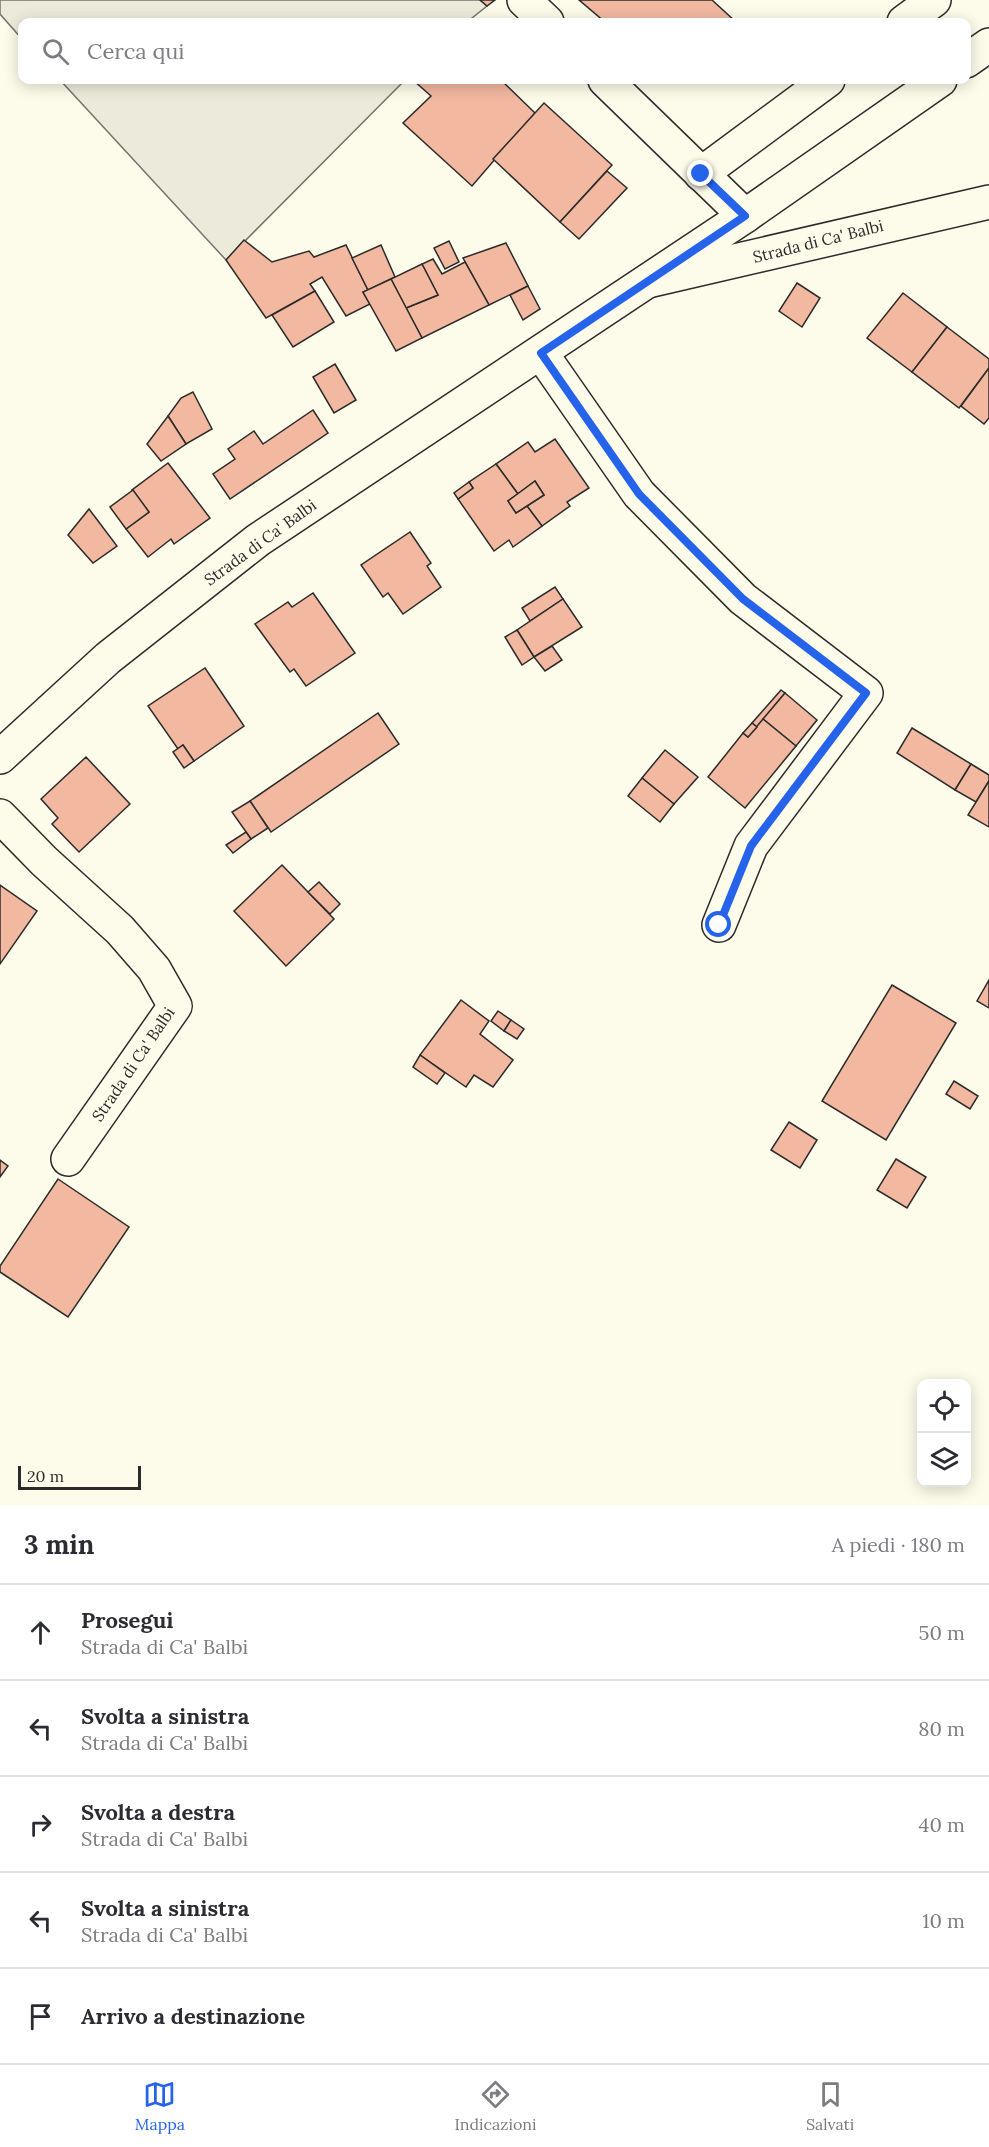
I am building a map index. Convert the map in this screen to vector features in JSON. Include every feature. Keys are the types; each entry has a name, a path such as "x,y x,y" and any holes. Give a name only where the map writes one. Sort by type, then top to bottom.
{"street":[{"path":"524,0 543,18"},
{"path":"909,18 934,0"},
{"path":"971,58 989,45"},
{"path":"609,84 745,216"},
{"path":"701,174 823,84"},
{"name":"Strada di Ca' Balbi","path":"0,757 108,658 258,540 745,216 934,84"},
{"name":"Strada di Ca' Balbi","path":"646,282 989,202"},
{"path":"541,353 639,494 743,599 866,693 751,846 719,925"},
{"name":"Strada di Ca' Balbi","path":"0,816 44,861 120,930 154,969 175,1006 69,1159"}],"shaded area":[{"path":"0,0 480,0 487,6 472,18 18,18 18,34 0,14"},
{"path":"64,84 401,84 226,260"}],"building":[{"path":"480,0 495,0 487,6"},
{"path":"579,0 712,0 732,18 600,18"},
{"path":"418,84 505,84 535,113 472,186 403,123 431,96"},
{"path":"544,103 612,165 560,222 493,159"},
{"path":"607,171 627,188 579,239 560,222"},
{"path":"244,240 272,262 309,251 314,257 346,245 368,290 363,292 370,304 346,316 322,277 310,284 315,291 266,318 226,260"},
{"path":"449,241 459,262 445,269 434,248"},
{"path":"506,243 528,286 489,305 463,258"},
{"path":"381,245 395,277 368,290 352,258"},
{"path":"433,259 442,274 465,262 489,305 422,338 406,308 438,295 422,264"},
{"path":"422,264 438,295 406,308 391,279"},
{"path":"391,279 422,338 396,351 363,292"},
{"path":"797,283 820,298 802,327 779,311"},
{"path":"528,286 540,309 523,320 510,295"},
{"path":"315,291 334,322 293,347 272,315"},
{"path":"903,293 947,327 912,372 867,338"},
{"path":"947,327 989,359 989,368 959,408 912,372"},
{"path":"335,364 356,400 334,413 313,377"},
{"path":"989,368 989,418 984,424 961,406"},
{"path":"193,392 212,429 186,444 168,416 181,398"},
{"path":"313,410 328,433 230,499 213,474 235,459 228,449 254,431 263,444"},
{"path":"168,416 186,444 161,461 147,444"},
{"path":"555,439 589,488 567,502 570,506 542,526 527,506 544,495 535,481 518,494 496,464 528,442 535,452"},
{"path":"168,463 210,518 174,544 171,539 148,557 126,529 149,512 132,490"},
{"path":"496,464 518,494 508,501 516,513 527,506 542,526 513,547 509,540 494,551 458,499 473,488 469,482"},
{"path":"535,481 544,495 516,513 508,501"},
{"path":"469,482 473,488 458,499 454,493"},
{"path":"133,490 149,512 126,529 110,507"},
{"path":"89,509 117,546 93,563 68,535"},
{"path":"410,532 431,563 427,566 441,587 403,614 388,593 383,597 361,565"},
{"path":"555,587 563,599 530,621 522,608"},
{"path":"313,593 355,653 306,686 294,669 290,672 255,624 288,602 292,607"},
{"path":"563,599 582,627 534,657 517,630"},
{"path":"517,630 534,657 522,665 505,637"},
{"path":"552,646 562,660 545,671 534,657"},
{"path":"205,668 244,726 194,761 183,745 178,749 148,706"},
{"path":"781,690 785,693 757,727 752,723"},
{"path":"785,693 817,720 796,746 763,719"},
{"path":"378,713 399,744 271,832 250,801"},
{"path":"763,719 796,746 745,808 708,777 743,733 748,737"},
{"path":"752,723 757,727 748,737 743,733"},
{"path":"912,728 971,764 955,790 897,753"},
{"path":"183,745 194,761 184,768 173,752"},
{"path":"665,750 698,777 674,804 642,778"},
{"path":"86,757 130,804 79,852 52,824 58,818 41,799"},
{"path":"971,764 989,775 989,781 976,802 955,790"},
{"path":"642,778 674,804 660,822 628,796"},
{"path":"989,781 989,827 968,815"},
{"path":"250,801 268,828 251,839 232,812"},
{"path":"246,832 251,839 233,853 226,845"},
{"path":"282,865 334,919 286,966 234,911"},
{"path":"319,882 340,904 330,914 308,892"},
{"path":"0,885 37,911 0,964"},
{"path":"989,980 989,1008 977,1001"},
{"path":"892,985 956,1023 886,1140 822,1101"},
{"path":"461,1000 489,1021 480,1034 513,1060 493,1087 474,1075 466,1087 420,1055"},
{"path":"498,1011 511,1020 504,1031 491,1021"},
{"path":"511,1020 524,1029 517,1039 504,1031"},
{"path":"420,1055 445,1073 437,1084 413,1067"},
{"path":"954,1081 978,1096 970,1109 946,1094"},
{"path":"789,1122 817,1140 800,1168 771,1150"},
{"path":"896,1159 926,1177 907,1208 877,1190"},
{"path":"0,1160 8,1166 0,1177"},
{"path":"58,1179 129,1227 68,1317 0,1272 0,1266"}],"route":[{"path":"701,174 745,216 541,353 639,494 743,599 866,693 751,846 719,925"}]}
